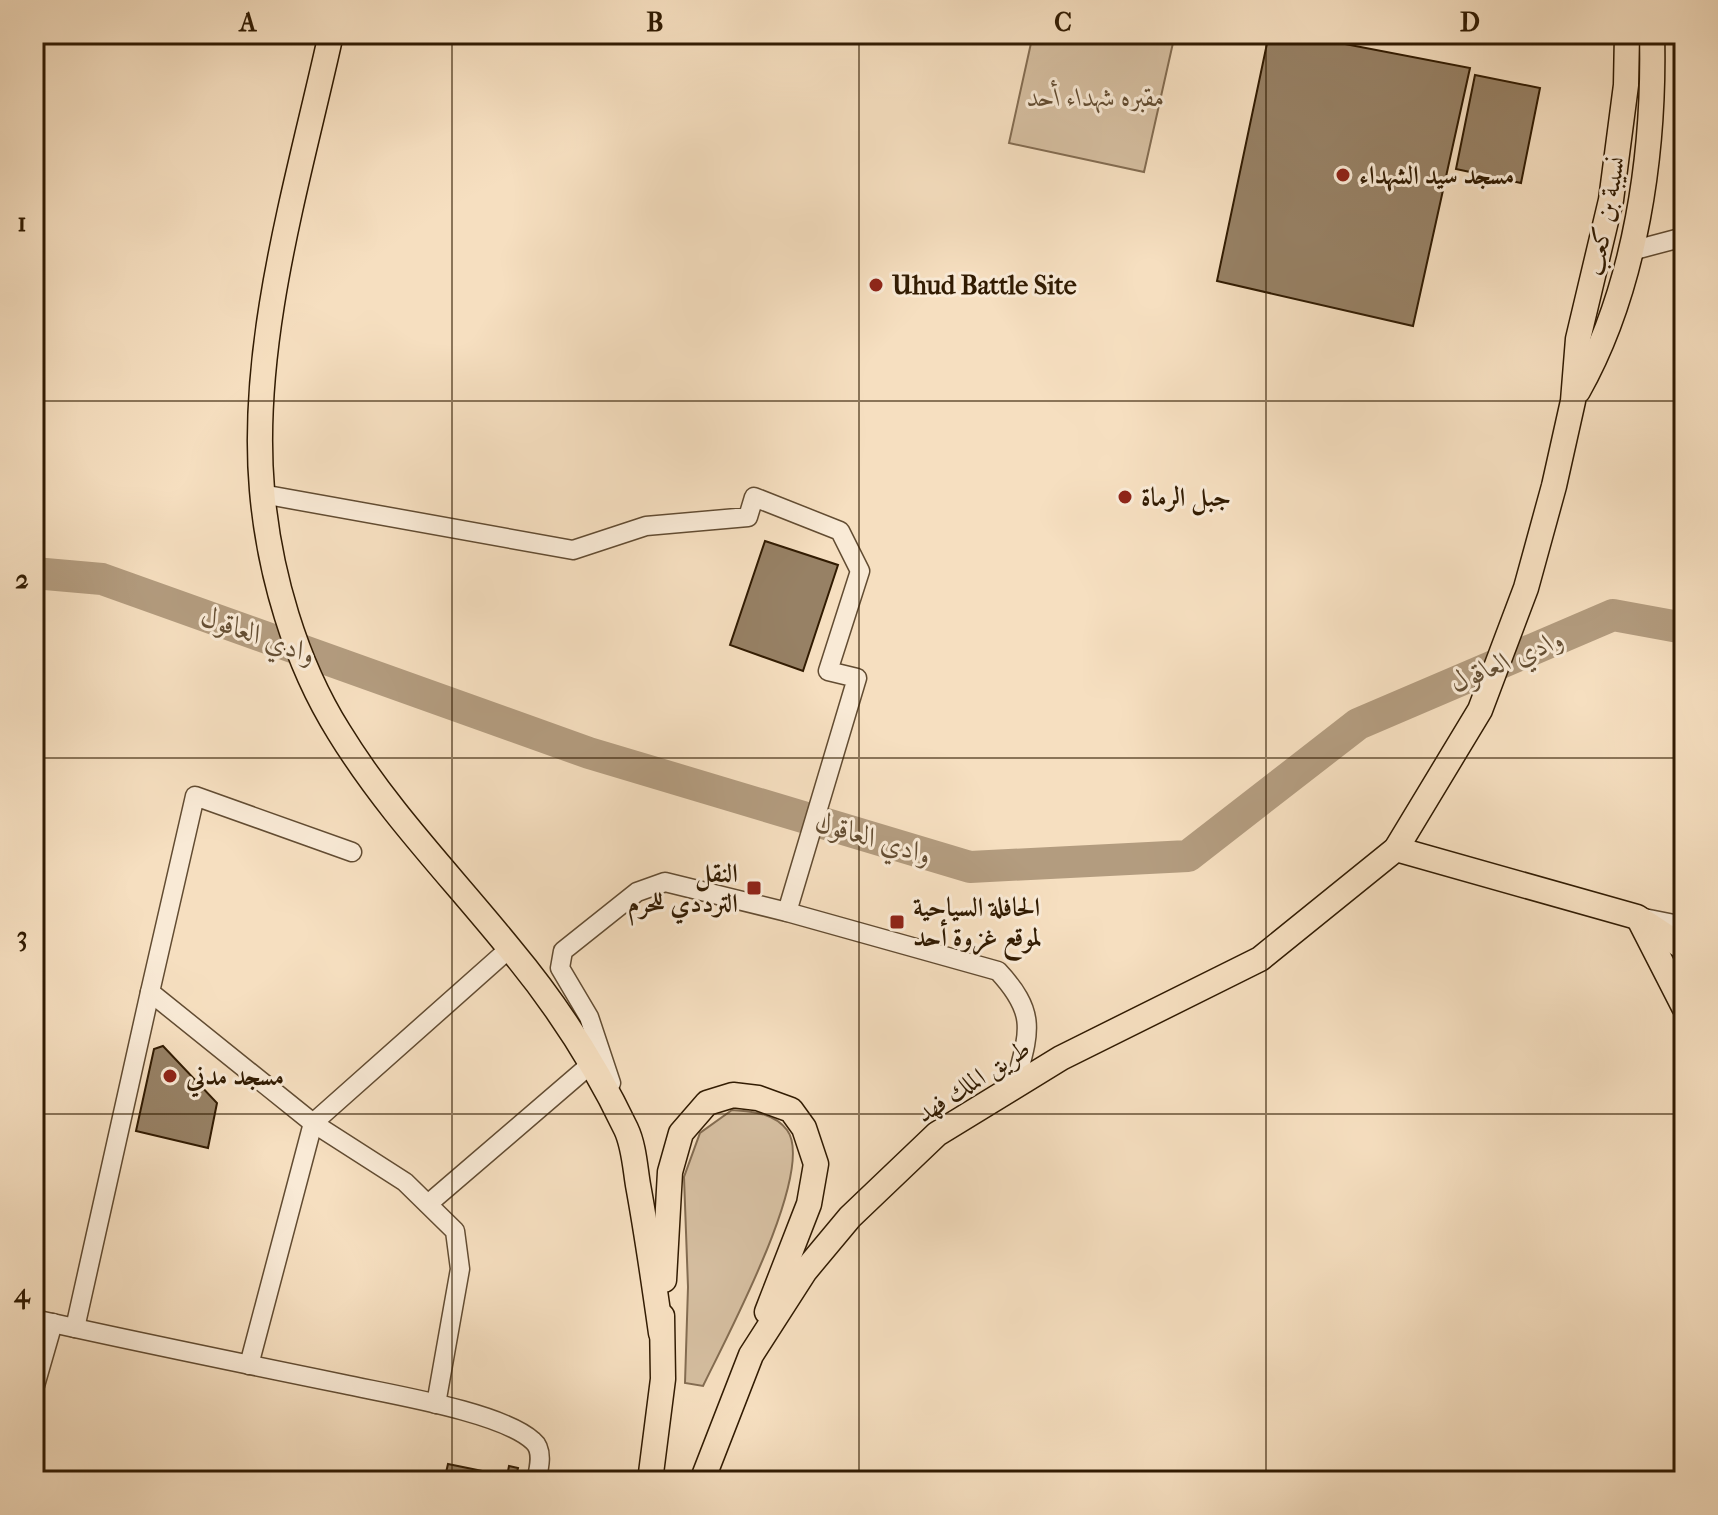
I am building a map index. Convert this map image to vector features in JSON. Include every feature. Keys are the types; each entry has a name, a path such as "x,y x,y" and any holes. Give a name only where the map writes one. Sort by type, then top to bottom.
{"main road":[{"path":"331,34 274,286 260,415 262,494 271,550 285,610 305,665 338,731 391,808 539,984 591,1064 629,1134 648,1237 661,1333 663,1379 650,1481"},
{"path":"1573,401 1578,339 1611,200 1626,85 1627,34"},
{"name":"نسيبة بن كعب","path":"1573,401 1598,355 1631,251 1650,123 1652,34"},
{"name":"طريق الملك فهد","path":"702,1481 751,1355 805,1271 850,1217 937,1134 1061,1058 1260,959 1396,849 1480,710 1526,588 1573,401"},
{"path":"1396,849 1637,917 1684,948"},
{"path":"1637,917 1684,1007"},
{"path":"661,1333 670,1172 681,1133 707,1103 733,1095 758,1098 791,1110 804,1128 816,1164 809,1204 751,1355"}],"street":[{"path":"1631,251 1684,237"},
{"path":"262,494 573,550 646,526 748,517 754,497 840,531 860,571 828,671 857,678 787,912"},
{"path":"75,1328 195,796 352,852"},
{"path":"629,1134 589,1017 560,968 563,951 637,892 665,882 787,912 998,971 1017,992 1025,1010 1028,1035 1015,1085"},
{"path":"1637,917 1684,926"},
{"path":"249,1365 313,1123 510,948"},
{"path":"150,992 313,1123 405,1182 455,1231 460,1269 436,1404"},
{"path":"428,1204 591,1064"},
{"path":"34,1319 436,1404 508,1425 537,1445 540,1457 536,1481"},
{"path":"34,1389 53,1323"}],"green space":[{"name":"مقبره شهداء أحد","path":"1033,34 1175,34 1144,172 1009,143"},
{"path":"732,1110 762,1114 781,1124 787,1130 793,1151 779,1217 747,1296 703,1386 685,1383 688,1287 684,1177 700,1133"}],"building":[{"name":"مسجد سيد الشهداء","path":"1269,34 1293,34 1470,68 1413,326 1217,281"},
{"path":"1475,75 1540,88 1521,183 1456,169"},
{"path":"765,541 838,565 803,671 730,645"},
{"name":"مسجد مدني","path":"163,1046 217,1103 208,1148 136,1131 154,1049"},
{"path":"448,1464 507,1476 509,1466 518,1468 515,1481 444,1481"}],"waterway":[{"name":"وادي العاقول","path":"34,573 102,579 589,753 970,867 1188,856 1358,724 1613,615 1684,628"}],"place":[{"name":"مسجد سيد الشهداء","path":"1343,175"},
{"name":"Uhud Battle Site","path":"876,285"},
{"name":"جبل الرماة","path":"1125,497"},
{"name":"النقل الترددي للحرم","path":"754,888"},
{"name":"الحافلة السياحية لموقع غزوة أحد","path":"897,922"},
{"name":"مسجد مدني","path":"170,1076"}]}
